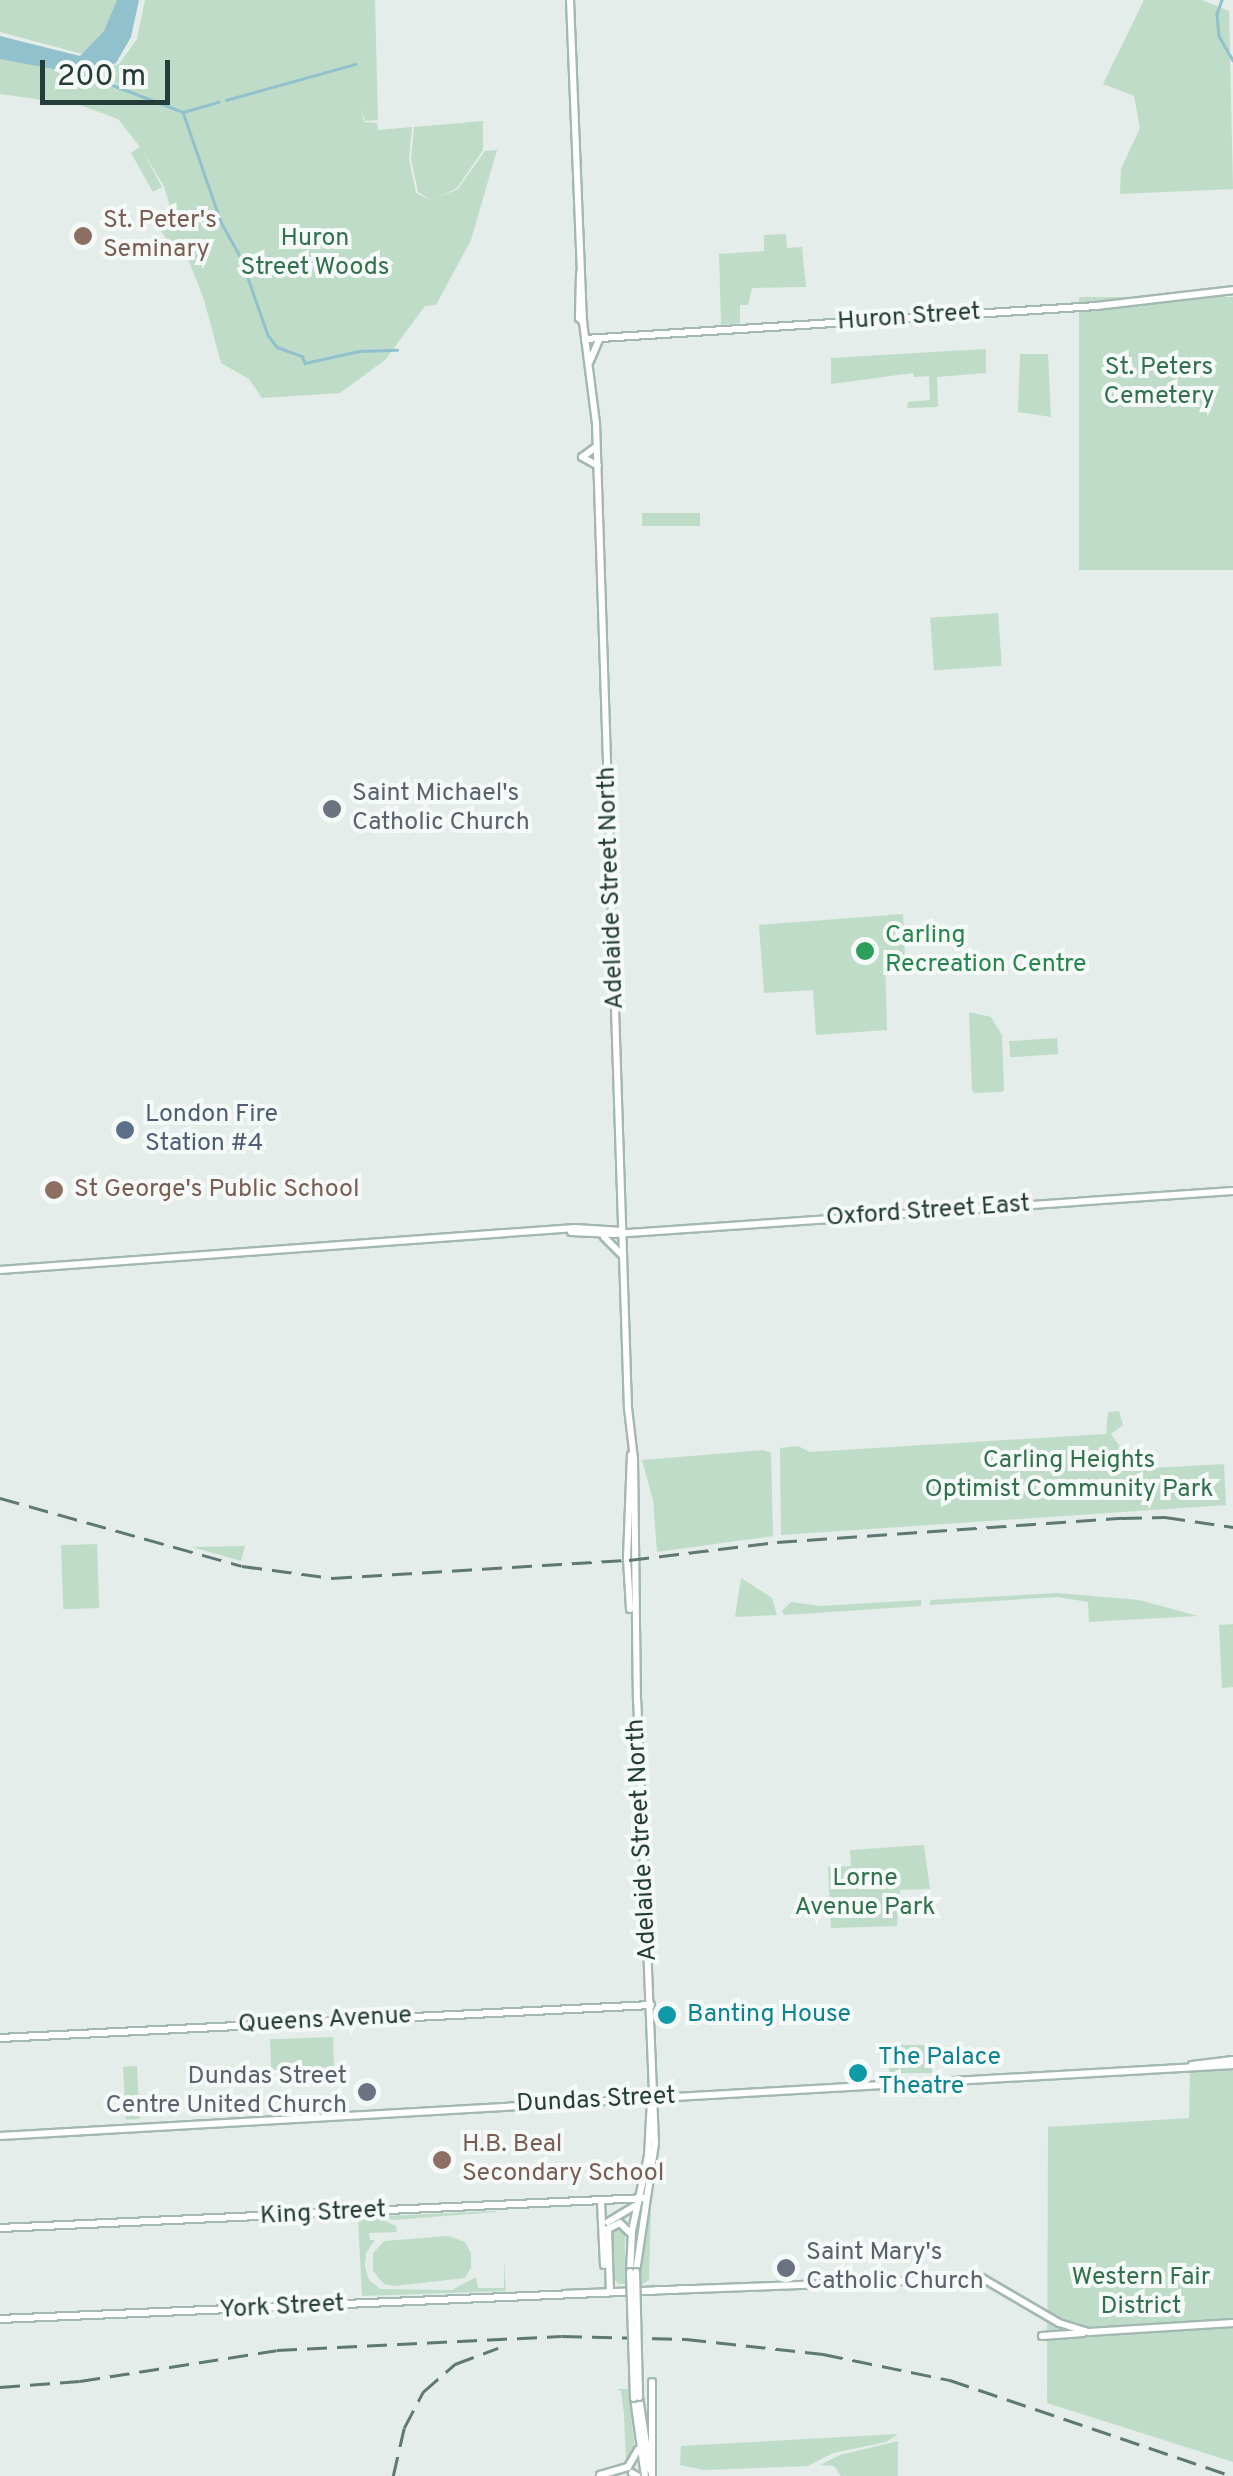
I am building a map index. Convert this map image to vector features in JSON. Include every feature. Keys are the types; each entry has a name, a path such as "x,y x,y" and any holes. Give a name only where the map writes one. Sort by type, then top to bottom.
{"main road":[{"name":"Adelaide Street North","path":"570,0 580,274 598,466 637,1701 651,2004 648,2156 630,2248 639,2444 648,2474"},
{"name":"Huron Street","path":"585,340 1097,306 1233,290"},
{"path":"590,362 600,338"},
{"path":"597,446 582,457 598,466"},
{"name":"Oxford Street East","path":"571,1232 598,1234 1233,1191"},
{"name":"Oxford Street East","path":"0,1270 613,1227 623,1231"},
{"path":"598,1234 614,1243 624,1257"},
{"name":"Queens Avenue","path":"0,2038 651,2004"},
{"name":"Dundas Street","path":"0,2136 1233,2063"},
{"name":"Adelaide Street North","path":"633,2272 640,2201"},
{"path":"602,2232 609,2222 630,2213 640,2201"},
{"name":"King Street","path":"0,2228 640,2201"},
{"path":"601,2202 608,2292"},
{"path":"608,2292 607,2234 613,2224 628,2226 630,2248"},
{"path":"609,2275 622,2288"},
{"name":"York Street","path":"0,2320 982,2278 1059,2323 1089,2332"},
{"name":"York Street","path":"608,2292 622,2288 690,2289"},
{"path":"1042,2336 1233,2323"},
{"path":"635,2475 648,2474 652,2382"},
{"name":"Adelaide Street North","path":"636,2398 648,2474"},
{"path":"600,2476 628,2466 639,2444"}],"green space":[{"path":"0,0 119,0 106,29 82,54 0,32"},
{"name":"Huron Street Woods","path":"145,0 375,0 378,120 365,121 360,107 364,122 377,123 378,130 412,127 409,159 416,193 430,200 418,192 411,159 414,127 483,121 483,150 457,188 434,199 458,189 485,151 497,150 471,240 436,305 425,306 385,360 340,393 262,398 249,379 221,363 204,300 183,246 168,240 158,228 174,221 164,186 142,150 162,187 153,192 131,153 140,147 118,119 80,105 0,94 0,57 83,73 130,89 88,72 119,64 137,39"},
{"path":"1144,0 1202,0 1229,11 1233,189 1120,194 1121,169 1140,128 1134,96 1103,84"},
{"path":"786,234 787,248 802,247 806,287 752,288 748,305 740,305 740,323 721,325 719,254 764,251 764,235"},
{"name":"St. Peters Cemetery","path":"1079,297 1233,297 1233,570 1079,570"},
{"path":"986,349 986,373 937,377 938,407 907,408 908,402 930,400 929,376 914,377 913,373 831,384 831,358"},
{"path":"1020,354 1048,354 1051,417 1018,412"},
{"path":"642,513 700,513 700,526 642,526"},
{"path":"998,613 1002,666 934,671 930,618"},
{"path":"903,914 905,958 885,960 887,1030 816,1035 813,990 764,993 759,925"},
{"path":"969,1012 991,1017 1002,1035 1001,1092 974,1093 972,1089"},
{"path":"1057,1038 1058,1054 1010,1057 1009,1041"},
{"name":"Carling Heights Optimist Community Park","path":"1119,1411 1123,1425 1111,1434 1136,1469 1224,1464 1226,1505 781,1535 780,1448 798,1446 810,1452 1106,1434 1108,1412"},
{"path":"764,1450 771,1453 773,1536 657,1552 653,1500 642,1460"},
{"path":"97,1544 99,1608 63,1609 61,1545"},
{"path":"245,1546 241,1561 192,1547"},
{"path":"741,1578 772,1598 777,1615 735,1617"},
{"path":"1057,1593 1139,1600 1198,1616 1089,1622 1088,1602 1058,1597 929,1605 931,1600"},
{"path":"921,1600 921,1606 784,1615 782,1611 791,1602 821,1606"},
{"path":"1233,1624 1233,1687 1222,1688 1219,1625"},
{"name":"Lorne Avenue Park","path":"924,1845 930,1889 900,1890 897,1926 831,1928 828,1867 851,1866 850,1850"},
{"path":"333,2037 334,2068 271,2070 270,2039"},
{"path":"889,2045 932,2045 932,2073 889,2073"},
{"path":"137,2066 140,2119 126,2120 123,2067"},
{"name":"Western Fair District","path":"1233,2068 1233,2462 1047,2403 1048,2127 1189,2118 1190,2070"},
{"path":"651,2209 649,2280 640,2285 639,2272"},
{"path":"495,2211 392,2220 383,2216"},
{"path":"372,2215 396,2226 397,2232 369,2233 370,2240 375,2240 366,2253 365,2267 369,2280 380,2289 452,2290 476,2277 478,2288 504,2288 504,2261 506,2291 362,2296 358,2219"},
{"path":"620,2226 625,2231 625,2284 618,2284 612,2275 610,2233"},
{"path":"448,2236 465,2242 471,2253 471,2268 465,2278 395,2286 384,2284 373,2271 373,2253 384,2241"},
{"path":"616,2389 628,2389 635,2450 621,2466 626,2459 624,2415 621,2391"},
{"path":"898,2434 886,2442 833,2453 808,2466 704,2470 680,2465 681,2446"},
{"path":"898,2441 898,2476 841,2476 834,2466 820,2465 840,2455"}],"water":[{"path":"117,0 139,0 131,37 116,63 81,74 0,59 0,36 80,56 104,31"}],"waterway":[{"path":"1222,0 1217,14 1219,36 1233,60"},
{"path":"226,100 355,64"},
{"path":"84,74 183,112 219,102"},
{"path":"183,112 221,222 241,258 268,335 277,347 302,356 305,363 359,351 397,350"}],"railway":[{"path":"0,1498 242,1566 332,1578 629,1560 777,1542 1122,1518 1165,1517 1233,1527"},
{"path":"0,2387 80,2381 277,2350 562,2336 686,2339 823,2354 950,2380 1232,2476"},
{"path":"393,2476 404,2428 423,2392 455,2364 498,2348"}],"place":[{"name":"St. Peter's Seminary","path":"83,236"},
{"name":"Saint Michael's Catholic Church","path":"332,809"},
{"name":"Carling Recreation Centre","path":"865,951"},
{"name":"London Fire Station #4","path":"125,1130"},
{"name":"St George's Public School","path":"54,1190"},
{"name":"Banting House","path":"667,2015"},
{"name":"The Palace Theatre","path":"858,2073"},
{"name":"Dundas Street Centre United Church","path":"367,2092"},
{"name":"H.B. Beal Secondary School","path":"442,2160"},
{"name":"Saint Mary's Catholic Church","path":"786,2268"}]}
